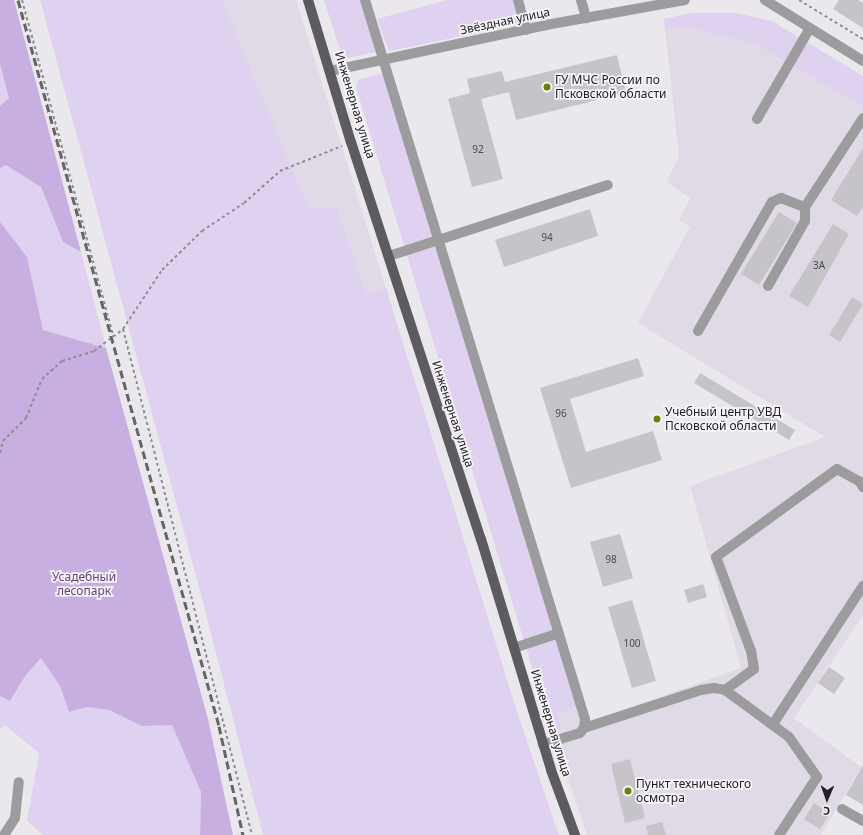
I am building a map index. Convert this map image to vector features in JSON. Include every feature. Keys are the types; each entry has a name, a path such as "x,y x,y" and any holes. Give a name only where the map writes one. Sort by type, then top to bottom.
{"main road":[{"name":"Инженерная улица","path":"308,0 351,142 389,256 544,744 576,835"}],"street":[{"path":"365,0 585,719 584,728 580,733 544,744"},
{"path":"518,0 526,30"},
{"path":"581,0 586,18"},
{"name":"Звёздная улица","path":"330,71 526,30 685,0"},
{"path":"765,0 863,61"},
{"path":"757,119 810,28"},
{"path":"768,286 805,221 805,207 862,123"},
{"path":"389,256 608,185"},
{"path":"698,331 772,202 781,198 805,207"},
{"path":"725,690 754,669 751,651 716,557 837,470 860,482 863,487"},
{"path":"773,724 863,586"},
{"path":"514,648 559,633"},
{"path":"584,728 701,690 714,688 725,690 789,737 817,777 779,835"},
{"path":"4,835 15,818 19,782"},
{"path":"842,809 863,820"}],"path":[{"path":"22,0 113,336"},
{"path":"799,0 863,39"},
{"path":"0,453 3,441 26,418 42,379 62,361 94,351 123,329 162,270 202,231 244,203 280,171 351,142"},
{"path":"123,329 252,835"}],"shaded area":[{"path":"40,0 222,0 309,208 337,207 366,293 386,288 517,712 559,835 263,835 200,591"},
{"path":"222,0 296,0 386,288 366,293 337,207 309,208"},
{"path":"324,0 360,0 376,52 343,59"},
{"path":"447,0 514,0 521,24 389,51 377,19"},
{"path":"691,13 736,13 772,21 863,76 863,107 754,44 689,28 665,29 664,19"},
{"path":"689,28 754,44 863,107 863,615 794,718 861,767 821,835 587,835 550,727 562,731 557,714 579,706 586,723 741,668 690,486 825,437 638,323 690,227 679,220 690,198 667,182 679,156 665,29"},
{"path":"0,64 9,98 0,106"},
{"path":"388,72 579,706 557,714 562,731 550,727 356,87 358,80"},
{"path":"6,164 41,187 63,242 81,252 106,348 43,330 27,258 0,222 0,168"},
{"path":"41,657 60,686 69,712 87,707 109,710 142,726 172,725 201,792 200,835 43,835 27,821 39,753 5,725 0,729 0,696 10,701 25,676"}],"green space":[{"path":"0,0 14,0 81,252 63,242 41,187 6,165 0,168 0,106 9,98 0,64"},
{"name":"Усадебный лесопарк","path":"0,222 27,257 43,330 106,348 208,719 233,835 200,835 201,792 172,725 142,726 109,710 87,707 69,712 60,686 41,658 25,676 10,701 0,696"}],"building":[{"path":"839,0 858,0 863,3 863,28 833,9"},
{"name":"ГУ МЧС России по Псковской области","path":"617,55 626,93 516,120 509,92 481,99 503,179 472,187 448,99 470,93 467,79 502,71 505,82"},
{"path":"863,148 863,207 857,216 831,200"},
{"path":"590,209 598,236 504,267 495,240"},
{"path":"779,212 797,223 759,285 741,274"},
{"path":"833,224 849,234 808,307 789,296"},
{"path":"852,297 863,304 840,342 829,335"},
{"path":"638,358 644,376 570,399 586,452 653,431 662,460 571,488 540,388"},
{"path":"700,373 795,430 789,440 694,383"},
{"path":"620,534 633,578 603,587 590,542"},
{"path":"703,584 707,597 688,603 684,590"},
{"path":"632,600 656,681 632,688 608,607"},
{"path":"829,667 845,678 834,694 818,683"},
{"name":"Пункт технического осмотра","path":"630,759 645,818 625,823 611,764"},
{"path":"863,765 863,805 846,795"},
{"path":"814,803 830,813 820,829 804,819"},
{"path":"662,822 666,835 648,835 646,826"}],"railway":[{"path":"18,0 219,726 243,835"}],"place":[{"name":"ГУ МЧС России по Псковской области","path":"547,87"},
{"name":"Учебный центр УВД Псковской области","path":"657,419"},
{"name":"Пункт технического осмотра","path":"628,791"}]}
